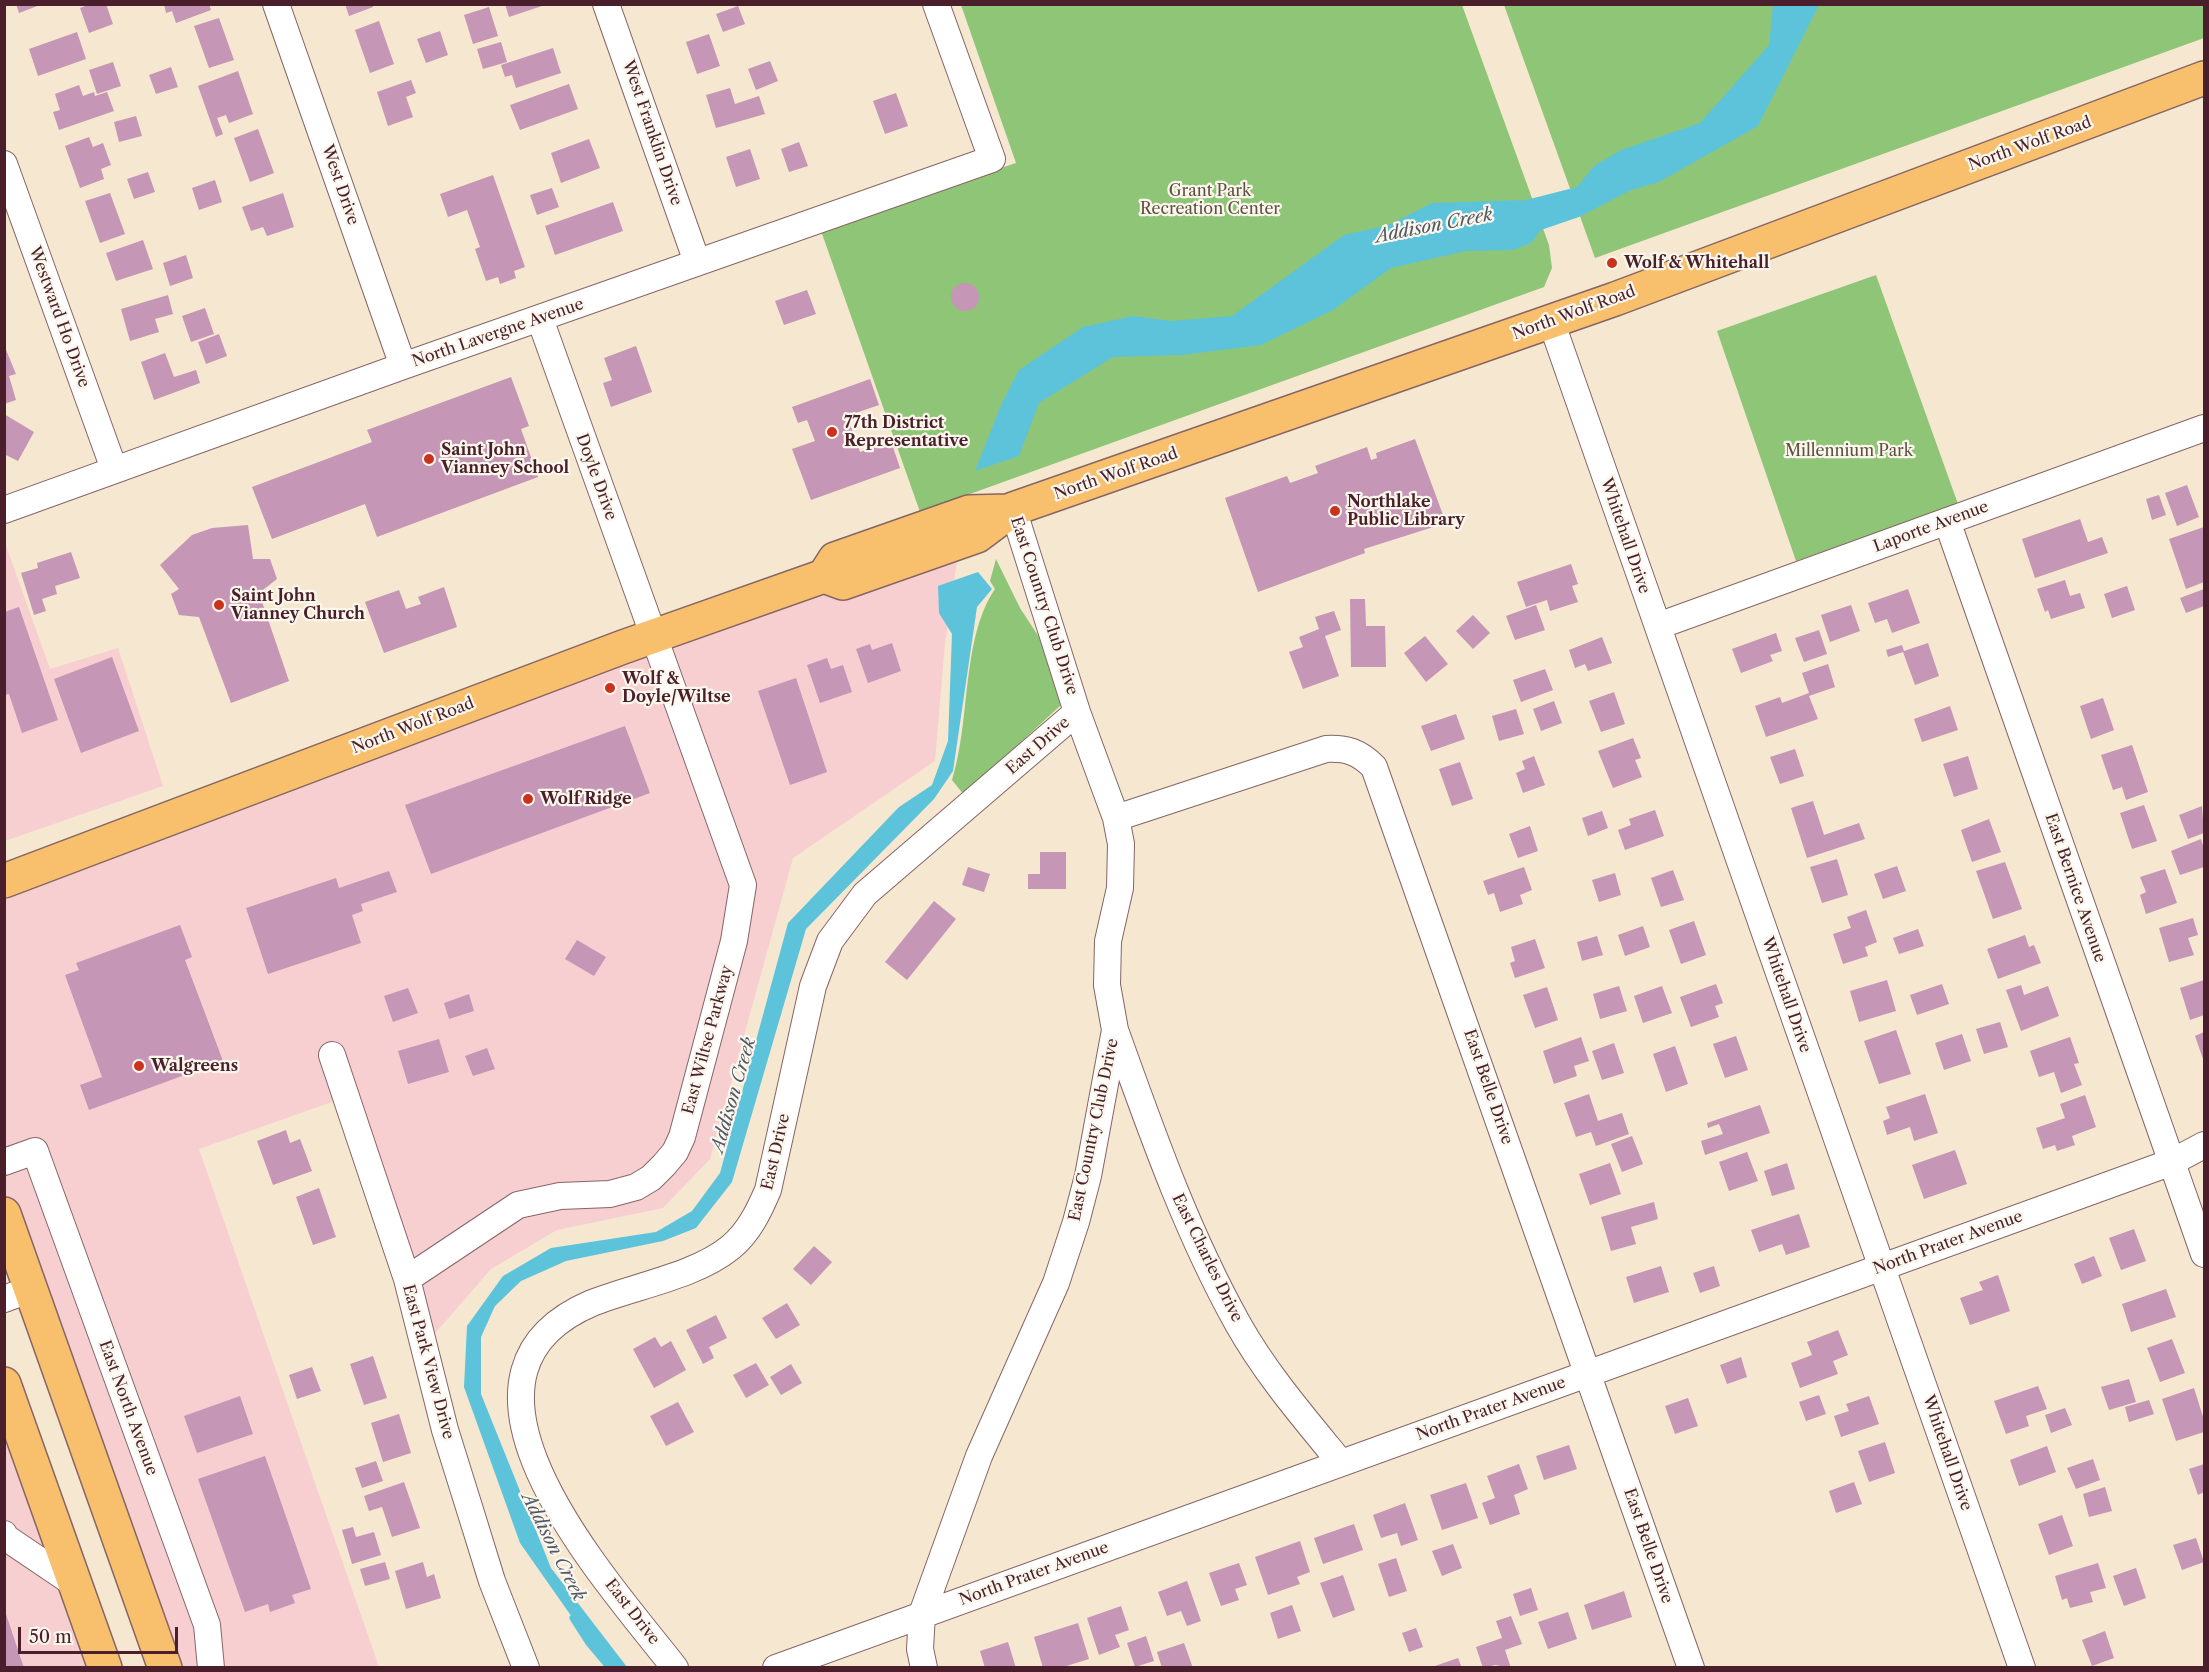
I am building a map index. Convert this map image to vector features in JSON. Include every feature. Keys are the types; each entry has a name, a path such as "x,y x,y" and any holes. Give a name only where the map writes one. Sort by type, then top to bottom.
{"main road":[{"name":"North Wolf Road","path":"4,881 653,636 824,576 843,583 977,536 1011,510 1551,321 2205,78"},
{"path":"4,1214 18,1294 165,1668"},
{"path":"4,1384 105,1668"}],"street":[{"name":"West Drive","path":"276,4 403,366"},
{"name":"West Franklin Drive","path":"606,4 697,262"},
{"name":"North Lavergne Avenue","path":"4,510 403,366 992,159 936,4"},
{"name":"Westward Ho Drive","path":"4,164 114,469"},
{"name":"Doyle Drive","path":"540,319 653,636"},
{"name":"Whitehall Drive","path":"1551,321 2022,1668"},
{"name":"Laporte Avenue","path":"1658,626 2205,428"},
{"name":"East Country Club Drive","path":"924,1668 920,1649 922,1614 979,1456 1056,1283 1088,1176 1115,1030 1107,985 1108,941 1120,888 1121,866 1116,818 1077,712 1011,510"},
{"name":"East Bernice Avenue","path":"1947,521 2205,1254"},
{"name":"East Wiltse Parkway","path":"407,1279 518,1204 560,1196 610,1194 636,1187 651,1178 664,1164 675,1152 682,1137 734,941 743,885 653,636"},
{"name":"East Drive","path":"675,1668 580,1546 557,1511 539,1474 523,1419 520,1394 529,1358 552,1327 570,1315 591,1304 696,1266 724,1252 742,1237 768,1190 813,986 830,941 865,894 1077,712"},
{"name":"East Belle Drive","path":"1116,818 1326,749 1344,748 1353,751 1361,755 1374,768 1690,1667"},
{"name":"East Charles Drive","path":"1115,1030 1174,1191 1199,1248 1233,1315 1273,1378 1341,1463"},
{"name":"East Park View Drive","path":"332,1055 407,1279 445,1430 492,1581 526,1668"},
{"name":"North Prater Avenue","path":"776,1668 2172,1162 2205,1145"},
{"name":"East North Avenue","path":"4,1162 35,1151 207,1625 211,1668"},
{"path":"4,1534 5,1537 76,1585"}],"shaded area":[{"path":"962,528 945,643 935,761 793,858 710,1159 663,1208 557,1230 491,1269 424,1346 346,1097 199,1149 379,1667 165,1667 5,1214 4,875"},
{"path":"4,540 50,669 118,648 163,786 5,841"},
{"path":"4,1384 105,1667 5,1667"}],"green space":[{"path":"2204,4 2204,38 1595,258 1504,5"},
{"name":"Grant Park Recreation Center","path":"961,5 1462,5 1549,245 1552,268 1544,287 920,512 820,228 1016,163"},
{"name":"Millennium Park","path":"1876,275 1958,504 1796,561 1717,331"},
{"path":"996,559 1020,608 1039,637 1062,704 964,795 952,780 962,732 971,656 984,609 995,589 990,581"}],"water":[{"path":"1773,5 1819,5 1758,126 1659,182 1631,190 1579,217 1541,230 1531,243 1513,250 1466,251 1391,268 1333,310 1261,345 1182,355 1113,357 1039,403 1019,456 975,471 1002,403 1019,370 1083,327 1133,316 1171,321 1232,316 1344,235 1389,225 1432,203 1526,200 1577,187 1594,166 1621,150 1700,123 1769,45"},
{"path":"978,572 992,589 977,607 953,771 934,799 806,929 732,1182 696,1228 663,1241 566,1261 521,1281 495,1306 481,1337 481,1394 551,1568 627,1667 607,1667 520,1543 464,1387 467,1326 503,1276 551,1248 656,1232 692,1211 720,1173 788,923 899,807 932,785 948,741 952,634 939,613 938,586"}],"building":[{"path":"16,4 40,4 40,5 19,13"},
{"path":"91,4 106,4 113,24 89,33 80,8"},
{"path":"164,4 209,4 211,10 176,23 172,11 166,13"},
{"path":"345,4 373,4 373,7 349,16"},
{"path":"505,4 545,4 545,5 509,17"},
{"path":"738,6 745,24 723,32 716,14"},
{"path":"489,7 498,36 473,44 464,15"},
{"path":"219,18 234,60 209,68 194,26"},
{"path":"379,21 394,64 370,73 355,30"},
{"path":"440,31 448,55 426,63 417,39"},
{"path":"77,32 86,59 38,76 29,49"},
{"path":"709,34 720,66 697,74 686,42"},
{"path":"501,42 507,62 483,69 477,49"},
{"path":"553,48 561,73 516,88 512,75 505,77 501,65"},
{"path":"770,61 778,81 756,90 748,69"},
{"path":"113,62 121,86 97,94 89,70"},
{"path":"171,67 178,87 156,94 149,75"},
{"path":"238,71 253,114 229,123 226,115 217,118 223,134 216,137 198,86"},
{"path":"411,80 416,93 406,97 413,117 388,126 377,92"},
{"path":"569,84 578,109 520,130 510,105"},
{"path":"79,85 83,96 94,92 95,96 107,92 114,111 59,130 53,112 60,110 55,94"},
{"path":"730,88 735,104 759,96 765,114 716,128 706,95"},
{"path":"896,93 908,126 885,134 873,101"},
{"path":"136,116 142,136 119,142 114,122"},
{"path":"258,129 274,173 250,182 234,138"},
{"path":"89,137 93,147 103,143 111,165 101,169 104,179 80,188 65,146"},
{"path":"589,139 600,168 561,183 551,153"},
{"path":"799,142 808,166 789,172 781,149"},
{"path":"750,149 760,179 736,187 726,157"},
{"path":"148,172 155,192 134,199 127,179"},
{"path":"493,175 525,267 514,271 516,278 500,284 498,277 486,281 475,249 480,247 467,210 448,217 440,194"},
{"path":"215,180 222,202 199,210 192,188"},
{"path":"552,188 559,207 537,215 530,195"},
{"path":"110,193 125,234 100,243 85,201"},
{"path":"283,193 294,227 267,236 263,227 251,231 242,207"},
{"path":"613,202 623,231 555,255 545,226"},
{"path":"143,240 153,269 116,281 106,253"},
{"path":"186,255 193,278 170,286 163,263"},
{"path":"965,283 975,287 979,297 975,307 965,311 955,307 951,297 955,287"},
{"path":"807,290 816,314 784,325 775,301"},
{"path":"168,295 173,314 155,319 159,332 130,341 121,309"},
{"path":"205,308 214,334 191,342 182,316"},
{"path":"219,334 227,356 206,364 198,342"},
{"path":"4,345 16,374 9,376 16,400 4,404"},
{"path":"636,346 652,392 611,407 603,383 612,380 604,358"},
{"path":"165,353 174,377 196,370 200,383 154,400 141,362"},
{"name":"Saint John Vianney School","path":"511,377 529,426 521,429 538,477 377,537 365,504 272,539 252,487 372,442 367,430"},
{"name":"77th District Representative","path":"870,379 879,405 847,416 860,452 891,441 900,468 811,500 792,449 815,441 807,420 798,423 792,407"},
{"path":"4,414 34,432 18,461 4,454"},
{"name":"Northlake Public Library","path":"1415,439 1446,523 1364,549 1365,553 1258,592 1225,498 1287,476 1290,483 1318,473 1315,466 1367,447 1371,460 1377,458 1376,453"},
{"path":"2187,485 2199,517 2177,526 2165,493"},
{"path":"2159,495 2166,515 2152,520 2146,499"},
{"path":"2080,519 2088,542 2102,537 2108,553 2035,578 2022,539"},
{"name":"Saint John Vianney Church","path":"248,525 253,559 270,559 277,579 259,593 289,681 231,703 199,617 179,615 171,594 179,589 160,565 192,535 212,528"},
{"path":"2204,527 2204,582 2186,589 2169,539"},
{"path":"71,552 80,578 55,586 57,594 42,599 46,611 34,615 21,573 38,568 37,563"},
{"path":"1571,564 1578,584 1572,586 1578,602 1550,611 1547,600 1526,607 1517,582"},
{"path":"2065,580 2070,596 2080,593 2085,608 2051,619 2048,610 2045,612 2037,589"},
{"path":"2127,586 2135,610 2112,618 2104,594"},
{"path":"444,587 457,627 384,653 365,602 399,590 406,609 421,604 418,597"},
{"path":"1908,589 1920,623 1892,633 1887,619 1875,623 1868,603"},
{"path":"2204,589 2204,606 2186,613 2180,598"},
{"path":"1350,599 1365,599 1366,626 1385,626 1386,667 1351,667"},
{"path":"1536,605 1545,630 1515,640 1506,616"},
{"path":"1851,605 1860,631 1830,642 1821,615"},
{"path":"19,607 58,720 22,733 9,694 4,695 4,612"},
{"path":"1334,611 1341,630 1325,636 1339,676 1303,689 1289,652 1303,647 1299,637 1319,629 1315,617"},
{"path":"1473,615 1490,633 1473,649 1456,631"},
{"path":"1819,630 1827,654 1804,662 1795,638"},
{"path":"1776,633 1782,651 1770,655 1773,661 1741,673 1732,649"},
{"path":"1425,636 1448,664 1426,682 1404,653"},
{"path":"1602,637 1612,663 1588,671 1585,664 1575,668 1569,650"},
{"path":"892,643 901,671 868,683 856,649 870,644 872,650"},
{"path":"1928,643 1939,676 1915,685 1903,652 1888,657 1886,650 1902,645 1904,651"},
{"path":"112,657 139,731 81,753 54,679"},
{"path":"827,658 831,669 843,665 852,692 820,703 807,665"},
{"path":"1828,664 1835,687 1809,696 1818,719 1766,737 1755,706 1780,697 1782,703 1809,693 1802,673"},
{"path":"1545,669 1553,690 1521,702 1513,680"},
{"path":"796,678 827,772 790,785 758,691"},
{"path":"1614,692 1625,724 1601,732 1589,701"},
{"path":"2103,698 2114,730 2091,739 2080,706"},
{"path":"1554,701 1562,723 1541,731 1533,709"},
{"path":"1950,706 1958,730 1922,742 1914,719"},
{"path":"1516,709 1524,734 1499,741 1492,716"},
{"path":"1456,714 1465,739 1431,751 1421,726"},
{"name":"Wolf Ridge","path":"625,726 650,793 431,874 405,805"},
{"path":"1633,738 1641,758 1635,760 1642,777 1613,788 1598,751"},
{"path":"2132,745 2148,792 2126,800 2122,787 2113,790 2101,755"},
{"path":"1795,749 1804,776 1780,784 1770,757"},
{"path":"1534,756 1545,785 1523,793 1516,773 1525,769 1522,761"},
{"path":"1968,756 1978,789 1954,797 1943,764"},
{"path":"1460,762 1473,799 1452,806 1439,769"},
{"path":"1813,801 1824,835 1859,823 1865,839 1807,858 1791,808"},
{"path":"2144,805 2157,841 2132,849 2120,813"},
{"path":"2202,806 2204,833 2188,839 2179,815"},
{"path":"1655,810 1664,836 1625,850 1618,830 1631,825 1629,819"},
{"path":"1602,811 1608,828 1588,836 1582,818"},
{"path":"1989,819 2001,852 1972,862 1961,830"},
{"path":"1530,826 1538,851 1518,858 1509,834"},
{"path":"2201,839 2204,849 2204,867 2180,875 2171,851"},
{"path":"1040,852 1066,852 1066,889 1028,889 1028,874 1040,874"},
{"path":"1837,859 1848,895 1822,903 1810,867"},
{"path":"2005,862 2022,909 1993,919 1976,871"},
{"path":"1897,866 1906,891 1883,899 1874,874"},
{"path":"968,867 990,874 984,892 962,885"},
{"path":"1524,867 1532,890 1520,895 1523,904 1500,912 1494,893 1488,895 1483,881"},
{"path":"2165,869 2177,903 2146,914 2140,895 2146,892 2140,877"},
{"path":"1673,870 1684,900 1661,907 1651,878"},
{"path":"389,871 397,892 361,904 363,911 352,915 361,943 268,974 246,908 336,878 339,888"},
{"path":"1615,873 1621,895 1599,902 1592,880"},
{"path":"934,901 956,919 907,980 885,962"},
{"path":"1866,910 1877,942 1865,947 1868,956 1843,964 1833,934 1851,928 1847,917"},
{"path":"2193,918 2198,935 2188,938 2194,955 2169,962 2159,928"},
{"path":"1694,921 1706,955 1681,964 1669,930"},
{"name":"Walgreens","path":"180,925 192,957 185,960 223,1061 89,1110 80,1085 102,1077 65,975 79,970 76,963"},
{"path":"1643,926 1650,947 1625,956 1618,935"},
{"path":"1918,929 1924,946 1899,954 1893,938"},
{"path":"2025,935 2029,947 2034,945 2041,963 1998,979 1987,949"},
{"path":"1597,936 1603,955 1582,961 1577,942"},
{"path":"1535,939 1545,968 1515,978 1510,963 1515,961 1511,947"},
{"path":"577,940 606,957 594,976 565,959"},
{"path":"1887,980 1896,1011 1859,1022 1850,991"},
{"path":"2204,980 2204,1015 2190,1020 2180,988"},
{"path":"1716,984 1723,1003 1715,1006 1719,1017 1691,1027 1680,997"},
{"path":"1942,984 1949,1004 1917,1015 1910,995"},
{"path":"2021,985 2024,995 2048,986 2059,1016 2021,1031 2006,990"},
{"path":"1619,986 1627,1011 1600,1019 1593,994"},
{"path":"1662,986 1672,1013 1643,1023 1634,996"},
{"path":"1547,987 1558,1020 1535,1028 1523,995"},
{"path":"408,988 418,1013 393,1022 384,996"},
{"path":"469,994 474,1011 449,1019 444,1003"},
{"path":"2000,1022 2008,1047 1984,1054 1976,1029"},
{"path":"1896,1030 1911,1074 1879,1084 1864,1041"},
{"path":"2204,1032 2204,1062 2195,1036"},
{"path":"1962,1034 1971,1061 1944,1070 1935,1043"},
{"path":"1736,1036 1748,1070 1725,1078 1713,1044"},
{"path":"1581,1037 1589,1061 1574,1066 1577,1076 1554,1084 1543,1051"},
{"path":"2070,1037 2079,1063 2074,1064 2082,1085 2061,1093 2054,1072 2039,1077 2030,1051"},
{"path":"439,1039 449,1072 408,1084 398,1051"},
{"path":"1614,1043 1624,1073 1602,1080 1592,1051"},
{"path":"1675,1046 1688,1084 1666,1092 1653,1054"},
{"path":"487,1048 495,1069 473,1076 465,1056"},
{"path":"1589,1094 1598,1121 1622,1113 1629,1134 1596,1146 1591,1132 1576,1137 1564,1103"},
{"path":"1925,1094 1938,1133 1914,1141 1910,1127 1887,1135 1883,1121 1890,1118 1886,1107"},
{"path":"2085,1095 2096,1127 2072,1136 2075,1145 2057,1151 2055,1145 2043,1149 2036,1128 2065,1118 2060,1104"},
{"path":"1760,1105 1770,1133 1705,1155 1701,1141 1723,1134 1719,1124 1708,1128 1707,1123"},
{"path":"286,1130 290,1143 300,1139 312,1171 273,1185 257,1141"},
{"path":"1632,1136 1643,1164 1622,1172 1611,1144"},
{"path":"1955,1150 1967,1184 1924,1199 1912,1165"},
{"path":"1747,1152 1758,1181 1729,1191 1719,1162"},
{"path":"1610,1163 1621,1194 1590,1205 1579,1174"},
{"path":"1787,1163 1795,1189 1772,1196 1764,1171"},
{"path":"319,1188 336,1237 313,1245 296,1197"},
{"path":"1654,1202 1658,1219 1631,1227 1636,1244 1611,1251 1601,1217"},
{"path":"1799,1214 1810,1247 1786,1255 1782,1244 1759,1252 1751,1230"},
{"path":"2134,1229 2146,1261 2121,1270 2109,1238"},
{"path":"814,1246 832,1262 811,1285 793,1269"},
{"path":"2094,1256 2102,1276 2082,1284 2074,1264"},
{"path":"1661,1266 1669,1292 1634,1303 1626,1277"},
{"path":"1714,1266 1720,1286 1700,1293 1693,1273"},
{"path":"1998,1275 2010,1311 1970,1325 1960,1298 1983,1290 1979,1282"},
{"path":"2166,1289 2176,1317 2131,1332 2122,1304"},
{"path":"787,1303 800,1325 776,1339 762,1318"},
{"path":"716,1315 727,1338 709,1347 714,1358 703,1364 686,1330"},
{"path":"1838,1330 1848,1355 1833,1361 1838,1374 1800,1388 1791,1363 1812,1355 1807,1342"},
{"path":"655,1337 661,1347 671,1341 686,1370 654,1388 633,1349"},
{"path":"2172,1339 2185,1373 2160,1382 2147,1348"},
{"path":"373,1356 387,1398 364,1405 350,1364"},
{"path":"1741,1357 1747,1377 1727,1384 1720,1365"},
{"path":"756,1363 769,1385 746,1398 733,1375"},
{"path":"791,1364 802,1383 781,1395 770,1377"},
{"path":"312,1367 321,1391 297,1399 289,1375"},
{"path":"2129,1379 2136,1402 2109,1410 2101,1387"},
{"path":"2038,1386 2047,1409 2026,1416 2029,1426 2006,1434 1994,1401"},
{"path":"2194,1388 2204,1420 2204,1432 2176,1441 2162,1399"},
{"path":"1819,1395 1826,1414 1806,1421 1799,1402"},
{"path":"240,1396 253,1434 197,1453 184,1416"},
{"path":"1869,1396 1879,1424 1841,1437 1834,1416 1849,1411 1846,1404"},
{"path":"1688,1398 1698,1426 1675,1434 1665,1406"},
{"path":"2149,1400 2154,1414 2129,1422 2125,1407"},
{"path":"678,1402 694,1432 666,1446 650,1416"},
{"path":"2065,1408 2072,1425 2051,1433 2045,1415"},
{"path":"399,1414 411,1453 383,1462 371,1423"},
{"path":"1885,1442 1895,1473 1869,1482 1858,1451"},
{"path":"1569,1445 1577,1469 1544,1480 1536,1456"},
{"path":"2047,1446 2056,1472 2019,1486 2010,1460"},
{"path":"265,1456 311,1589 292,1595 295,1603 270,1612 268,1604 245,1612 198,1479"},
{"path":"2093,1459 2100,1480 2076,1489 2067,1468"},
{"path":"376,1461 383,1481 362,1488 355,1468"},
{"path":"1519,1464 1528,1489 1514,1495 1520,1514 1490,1525 1482,1503 1495,1498 1487,1476"},
{"path":"2204,1464 2204,1492 2198,1495 2189,1469"},
{"path":"404,1482 420,1528 392,1537 382,1507 369,1511 364,1496"},
{"path":"1854,1482 1862,1504 1836,1513 1829,1491"},
{"path":"1466,1483 1478,1518 1442,1530 1430,1495"},
{"path":"2105,1487 2112,1511 2089,1517 2083,1494"},
{"path":"1405,1503 1418,1540 1401,1546 1397,1533 1381,1538 1373,1515"},
{"path":"2062,1515 2073,1546 2049,1555 2038,1524"},
{"path":"1354,1524 1363,1550 1323,1564 1314,1538"},
{"path":"353,1527 356,1537 374,1532 381,1555 352,1564 342,1530"},
{"path":"2196,1538 2204,1562 2182,1570 2173,1545"},
{"path":"1300,1541 1310,1572 1297,1577 1300,1584 1268,1595 1255,1557"},
{"path":"1453,1544 1462,1568 1442,1576 1432,1551"},
{"path":"1396,1558 1407,1591 1389,1597 1378,1564"},
{"path":"385,1562 390,1579 365,1586 360,1569"},
{"path":"423,1562 427,1577 434,1574 441,1598 406,1609 395,1571"},
{"path":"1239,1563 1247,1585 1235,1589 1239,1600 1221,1606 1209,1573"},
{"path":"2098,1563 2106,1588 2090,1592 2093,1602 2070,1608 2067,1598 2062,1600 2055,1576"},
{"path":"2136,1568 2146,1598 2124,1606 2113,1576"},
{"path":"1343,1575 1355,1610 1333,1618 1320,1583"},
{"path":"1187,1581 1201,1621 1187,1626 1181,1611 1167,1616 1158,1592"},
{"path":"1531,1588 1538,1610 1520,1616 1513,1594"},
{"path":"1624,1591 1632,1617 1592,1630 1584,1605"},
{"path":"1292,1605 1301,1631 1278,1639 1270,1613"},
{"path":"1121,1606 1129,1630 1115,1635 1120,1647 1099,1655 1087,1618"},
{"path":"5,1611 24,1668 4,1668"},
{"path":"1568,1612 1577,1639 1548,1649 1538,1622"},
{"path":"1511,1616 1522,1644 1505,1650 1511,1668 1495,1665 1483,1668 1476,1647 1502,1638 1496,1621"},
{"path":"1078,1623 1089,1659 1060,1668 1043,1668 1034,1637"},
{"path":"1416,1628 1423,1647 1409,1652 1402,1633"},
{"path":"2105,1631 2114,1658 2092,1666 2082,1640"},
{"path":"1146,1636 1154,1661 1135,1667 1127,1643"},
{"path":"1008,1642 1016,1668 985,1668 980,1651"},
{"path":"1184,1643 1193,1668 1162,1668 1157,1652"},
{"path":"1458,1658 1462,1668 1432,1668 1432,1667"}],"waterway":[{"name":"Addison Creek","path":"573,1618 589,1643 610,1668"}],"place":[{"name":"Wolf & Whitehall","path":"1612,263"},
{"name":"77th District Representative","path":"832,432"},
{"name":"Saint John Vianney School","path":"429,459"},
{"name":"Northlake Public Library","path":"1335,511"},
{"name":"Saint John Vianney Church","path":"219,605"},
{"name":"Wolf & Doyle/Wiltse","path":"610,688"},
{"name":"Wolf Ridge","path":"528,799"},
{"name":"Walgreens","path":"139,1066"}]}
